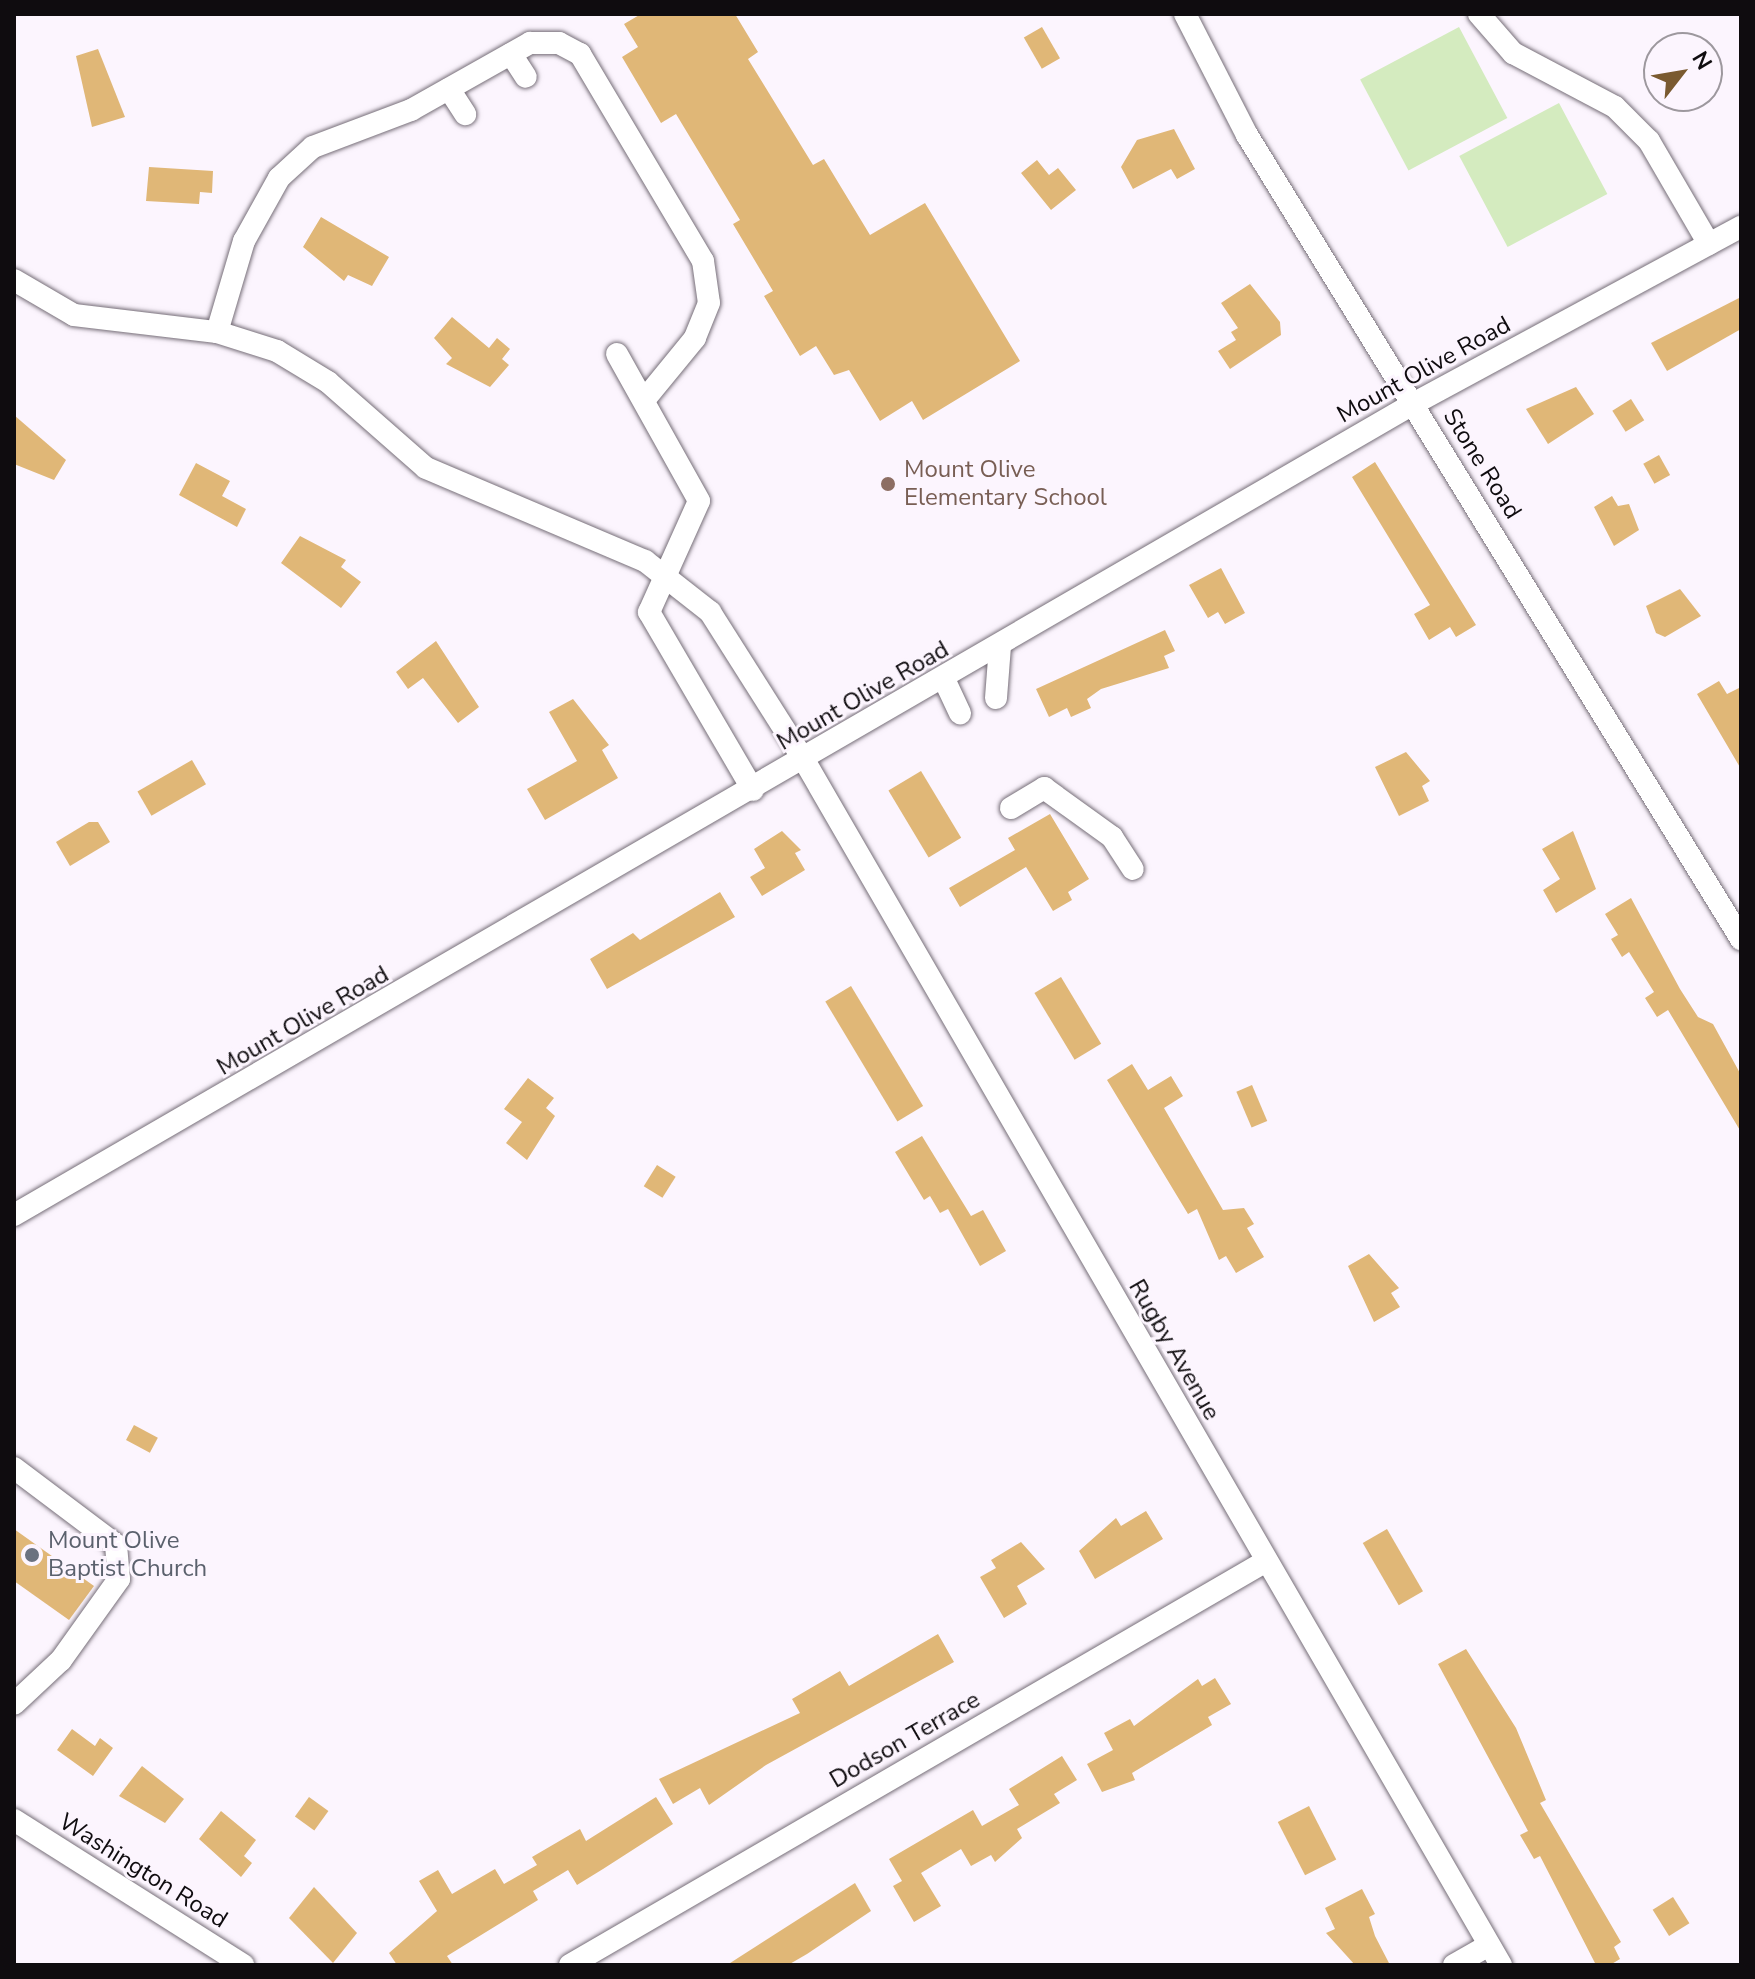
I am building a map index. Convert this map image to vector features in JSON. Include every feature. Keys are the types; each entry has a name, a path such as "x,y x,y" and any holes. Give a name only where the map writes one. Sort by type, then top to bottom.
{"street":[{"name":"Stone Road","path":"1185,14 1247,135 1413,404 1732,906 1741,939"},
{"path":"1479,14 1513,53 1615,107 1649,141 1709,244"},
{"path":"217,332 244,241 279,178 313,147 449,89 511,54 545,43 580,54 703,261 709,303 700,326 645,399"},
{"path":"511,54 526,77"},
{"path":"449,89 465,114"},
{"name":"Mount Olive Road","path":"14,1215 753,790 1413,404 1741,227"},
{"name":"Rugby Avenue","path":"14,280 74,315 217,332 277,351 328,382 426,468 663,573 730,636 1501,1965"},
{"path":"617,354 645,399 699,501 663,573 649,612 753,790"},
{"path":"996,698 1000,646"},
{"path":"944,679 960,713"},
{"path":"1011,808 1044,788 1112,837 1133,869"},
{"path":"14,1468 116,1545 119,1579 61,1660 14,1704"},
{"name":"Dodson Terrace","path":"570,1965 1266,1561"},
{"name":"Washington Road","path":"14,1820 243,1965"},
{"path":"1454,1965 1489,1945"}],"green space":[{"path":"1459,27 1507,118 1408,171 1360,80"},
{"path":"1559,103 1607,194 1508,247 1459,156"}],"building":[{"path":"641,14 735,14 758,52 748,59 813,165 824,159 870,235 925,203 1020,361 923,420 912,401 880,421 849,370 834,375 816,346 800,356 764,296 773,291 733,224 740,220 676,114 661,123 622,57 638,47 624,24"},
{"path":"1042,27 1060,58 1042,69 1024,38"},
{"path":"98,49 125,117 92,127 76,56"},
{"path":"1174,129 1195,169 1177,179 1171,169 1133,189 1121,167 1137,140"},
{"path":"1037,160 1049,175 1058,168 1076,190 1051,210 1021,173"},
{"path":"149,167 213,171 212,193 200,192 199,204 146,201"},
{"path":"321,217 389,257 372,286 348,275 344,281 303,247"},
{"path":"1250,284 1280,322 1281,335 1230,369 1218,351 1236,340 1231,332 1238,328 1221,303"},
{"path":"1741,297 1741,329 1667,371 1651,343"},
{"path":"452,317 489,348 497,338 510,349 502,359 509,365 490,387 446,364 452,358 434,338"},
{"path":"1576,387 1594,414 1548,444 1526,409"},
{"path":"1631,399 1644,420 1626,432 1612,411"},
{"path":"14,415 66,460 54,480 14,464"},
{"path":"1659,455 1670,475 1654,484 1643,464"},
{"path":"1375,462 1476,625 1456,637 1450,627 1429,640 1414,614 1430,605 1352,477"},
{"path":"196,463 230,481 222,496 246,509 237,527 179,495"},
{"path":"1612,496 1618,506 1629,504 1639,530 1614,546 1594,507"},
{"path":"300,536 346,560 341,567 361,582 341,608 281,563"},
{"path":"1221,568 1245,613 1225,624 1218,612 1208,618 1189,585"},
{"path":"1680,589 1701,616 1665,637 1656,633 1646,606"},
{"path":"1165,630 1175,651 1164,656 1169,668 1101,689 1087,699 1091,708 1071,717 1067,708 1049,717 1036,689"},
{"path":"436,641 479,707 458,723 423,678 408,689 396,672"},
{"path":"1719,681 1727,694 1741,687 1741,769 1697,694"},
{"path":"573,699 609,745 602,750 618,778 545,820 527,789 577,761 549,712"},
{"path":"1406,752 1430,781 1422,786 1429,801 1399,816 1375,767"},
{"path":"192,760 206,784 151,816 137,792"},
{"path":"921,771 961,838 929,857 888,791"},
{"path":"1050,814 1089,879 1068,892 1072,900 1053,911 1026,867 960,907 949,888 1015,850 1008,838"},
{"path":"89,822 98,822 110,842 70,866 56,842"},
{"path":"782,831 801,850 795,853 805,870 762,896 750,877 765,868 754,849"},
{"path":"1573,831 1596,889 1556,913 1543,890 1560,879 1542,849"},
{"path":"720,892 735,917 607,989 590,959 633,933 640,940"},
{"path":"1631,898 1680,989 1698,1017 1713,1024 1741,1075 1741,1132 1668,1010 1657,1017 1645,998 1654,992 1629,952 1622,957 1611,939 1618,935 1605,914"},
{"path":"1061,977 1101,1044 1075,1060 1034,993"},
{"path":"851,986 923,1106 897,1121 825,1001"},
{"path":"1132,1064 1148,1090 1171,1076 1183,1096 1164,1108 1223,1210 1244,1208 1254,1224 1247,1228 1264,1257 1236,1273 1226,1256 1219,1260 1197,1209 1188,1214 1107,1080"},
{"path":"528,1078 554,1098 546,1108 555,1116 527,1160 506,1143 522,1122 504,1109"},
{"path":"1252,1085 1267,1121 1252,1128 1236,1092"},
{"path":"922,1136 971,1216 983,1210 1006,1251 980,1266 948,1209 940,1213 930,1196 924,1200 895,1152"},
{"path":"657,1165 676,1177 662,1198 644,1186"},
{"path":"1369,1254 1399,1288 1391,1293 1400,1307 1374,1322 1348,1266"},
{"path":"134,1425 158,1438 150,1453 126,1440"},
{"path":"1146,1511 1163,1539 1095,1579 1079,1551 1116,1518 1121,1526"},
{"name":"Mount Olive Baptist Church","path":"14,1529 94,1586 69,1620 14,1581"},
{"path":"1387,1529 1423,1591 1399,1605 1363,1543"},
{"path":"1021,1542 1045,1569 1017,1586 1027,1604 1004,1618 980,1577 996,1568 991,1560"},
{"path":"938,1634 954,1662 766,1765 709,1805 700,1788 673,1804 659,1779 800,1713 792,1699 840,1671 849,1686"},
{"path":"1466,1649 1516,1728 1546,1800 1540,1803 1621,1942 1614,1947 1620,1959 1610,1965 1596,1965 1540,1856 1534,1859 1520,1835 1528,1831 1438,1664"},
{"path":"1215,1678 1231,1704 1208,1717 1212,1725 1132,1773 1135,1780 1102,1792 1087,1764 1113,1750 1104,1733 1130,1719 1134,1726 1198,1679 1202,1686"},
{"path":"72,1729 95,1746 100,1738 113,1748 93,1776 57,1750"},
{"path":"1062,1756 1077,1780 1054,1794 1060,1803 1017,1829 1022,1838 995,1862 991,1855 971,1866 961,1849 921,1873 941,1906 914,1922 893,1886 902,1881 889,1859 973,1810 982,1826 1019,1805 1009,1789"},
{"path":"142,1766 184,1799 165,1823 119,1796"},
{"path":"309,1797 328,1811 314,1831 295,1816"},
{"path":"656,1797 673,1824 577,1885 568,1870 533,1891 538,1900 447,1956 453,1965 397,1965 389,1953 437,1911 419,1881 438,1870 452,1894 495,1869 504,1884 537,1865 532,1857 580,1829 586,1841"},
{"path":"1309,1806 1336,1859 1305,1875 1278,1822"},
{"path":"221,1811 256,1840 244,1856 252,1863 241,1877 199,1839"},
{"path":"855,1883 871,1911 807,1954 788,1965 727,1965"},
{"path":"314,1887 357,1933 333,1963 289,1918"},
{"path":"1362,1889 1375,1914 1369,1917 1375,1936 1390,1965 1355,1965 1326,1933 1335,1929 1325,1908"},
{"path":"1673,1897 1689,1923 1669,1936 1653,1910"}],"place":[{"name":"Mount Olive Elementary School","path":"888,484"},
{"name":"Mount Olive Baptist Church","path":"32,1555"}]}
